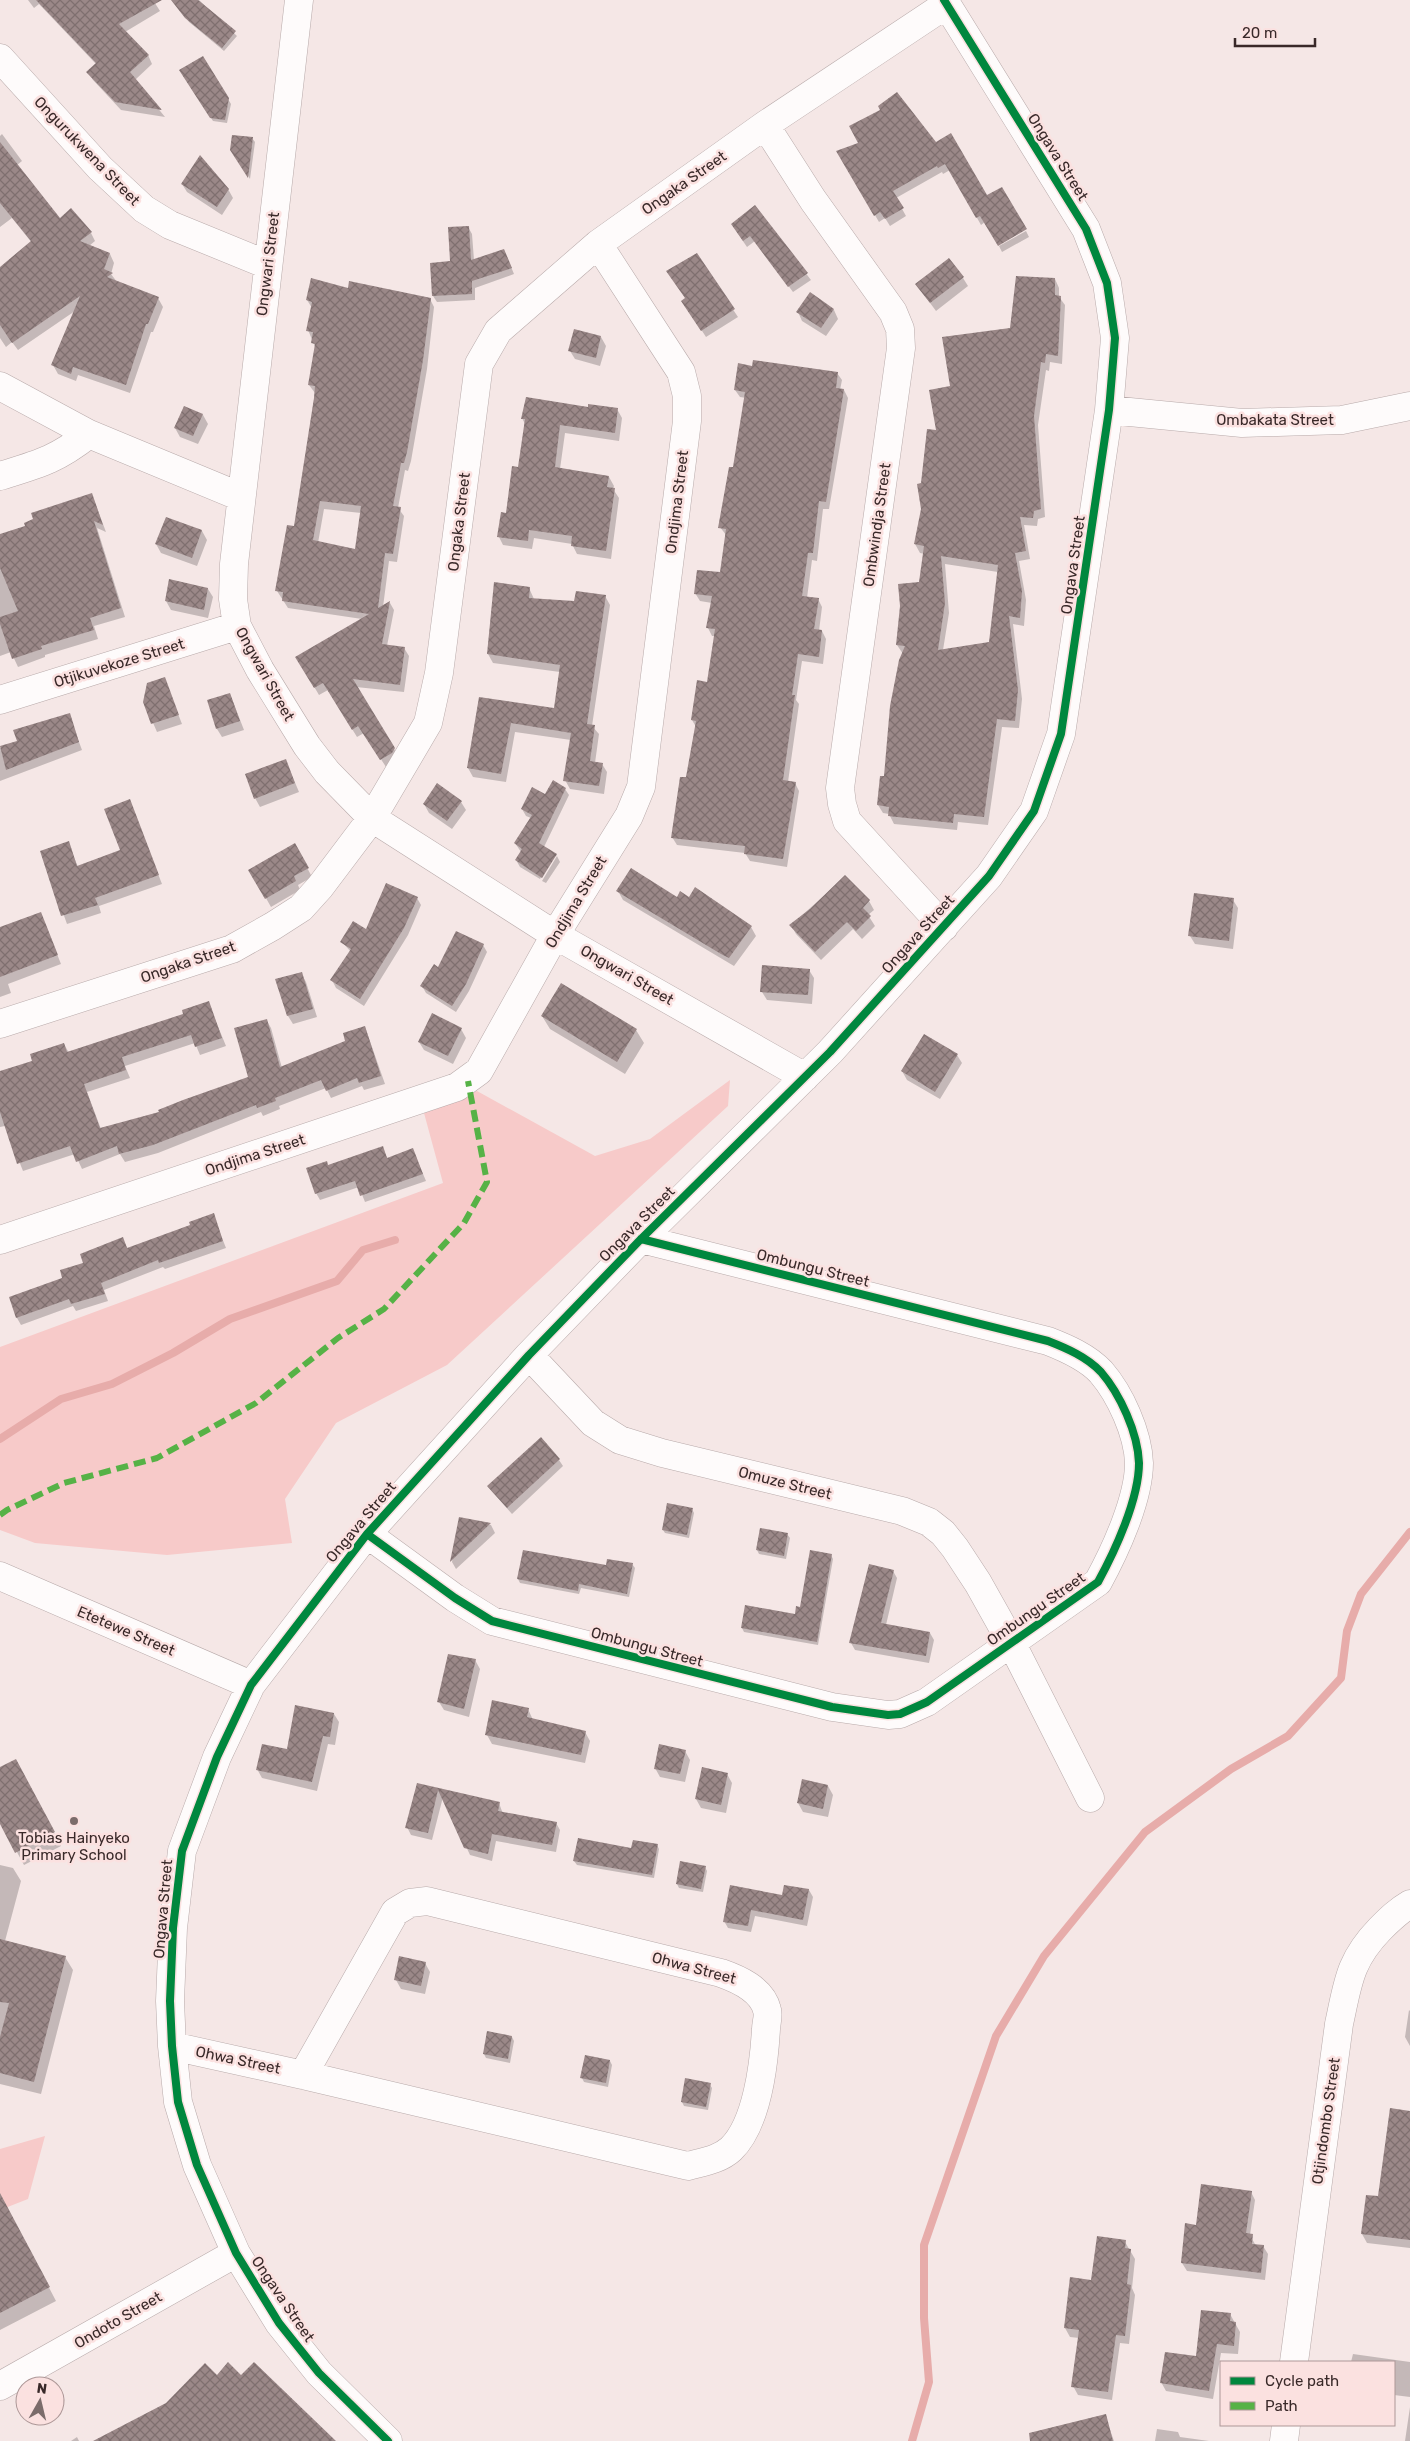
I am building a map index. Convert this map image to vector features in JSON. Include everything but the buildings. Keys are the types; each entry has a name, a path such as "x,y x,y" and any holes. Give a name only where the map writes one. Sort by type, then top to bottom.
{"street":[{"name":"Ongwari Street","path":"299,0 234,564 233,599 237,626 260,670 307,746 328,772 372,818 555,935 805,1077"},
{"name":"Ongaka Street","path":"0,1024 232,949 300,908 320,887 372,818 422,735 430,715 439,672 478,364 498,331 598,244 764,125 946,2"},
{"name":"Ongava Street","path":"388,2441 318,2373 279,2323 236,2253 208,2193 180,2111 172,2046 170,2001 173,1928 182,1851 217,1757 251,1685 367,1534 529,1356 641,1239 805,1077 989,876 1034,811 1061,734 1109,410 1115,338 1107,284 1086,229 946,2"},
{"name":"Ongurukwena Street","path":"0,58 100,168 144,209 170,225 268,265"},
{"name":"Ombwindja Street","path":"764,125 893,312 900,329 900,358 840,788 847,821 944,926"},
{"name":"Ondjima Street","path":"0,1240 457,1087 479,1071 555,935 629,816 641,787 687,421 687,396 681,372 598,244"},
{"path":"0,386 89,434 241,497"},
{"name":"Ombakata Street","path":"1109,410 1242,423 1342,420 1410,406"},
{"path":"0,476 48,462 70,449 89,434"},
{"name":"Otjikuvekoze Street","path":"0,700 237,626"},
{"name":"Ombungu Street","path":"367,1534 455,1598 492,1620 832,1707 888,1715 900,1714 927,1702 1098,1582 1112,1556 1126,1520 1138,1478 1137,1448 1130,1425 1117,1397 1100,1371 1074,1351 1048,1341 641,1239"},
{"name":"Omuze Street","path":"529,1356 592,1423 620,1440 662,1453 902,1511 929,1522 943,1533 955,1548 1011,1642 1090,1798"},
{"name":"Etetewe Street","path":"0,1576 251,1685"},
{"name":"Ohwa Street","path":"172,2046 688,2166 713,2159 730,2150 742,2135 758,2085 765,2051 767,2010 758,1994 742,1981 721,1973 427,1901 410,1903 395,1912 303,2075"},
{"name":"Otjindombo Street","path":"1294,2361 1339,2024 1349,1975 1356,1957 1367,1942 1398,1911 1410,1904"},
{"name":"Ondoto Street","path":"0,2386 236,2253"},
{"path":"1284,2441 1286,2426"}],"shaded area":[{"path":"730,1080 728,1106 447,1365 336,1423 285,1499 292,1543 167,1555 35,1543 0,1530 0,1347 443,1183 424,1113 477,1091 595,1156 650,1139"},
{"path":"45,2136 28,2199 0,2210 0,2149"}],"waterway":[{"path":"0,1439 61,1399 112,1384 173,1353 230,1319 337,1281 363,1250 395,1240"},
{"path":"912,2441 929,2382 924,2318 924,2245 996,2036 1044,1956 1145,1832 1231,1769 1288,1736 1341,1678 1347,1631 1361,1594 1410,1532"}],"marked path":[{"path":"0,1515 64,1483 157,1458 256,1403 338,1338 384,1309 464,1223 487,1182 468,1081"}],"cycle path":[{"path":"388,2441 319,2373 279,2323 236,2253 197,2165 178,2102 172,2046 170,2001 173,1928 182,1851 217,1757 251,1685 367,1534 529,1355 641,1239 830,1052 989,876 1034,811 1061,734 1109,410 1115,338 1107,283 1086,229 944,0"},
{"path":"367,1534 455,1598 492,1621 832,1707 888,1715 900,1714 927,1702 1098,1582 1112,1555 1131,1508 1139,1463 1132,1427 1115,1391 1101,1372 1083,1357 1048,1341 641,1239"}],"place":[{"name":"Tobias Hainyeko Primary School","path":"74,1821"}]}
